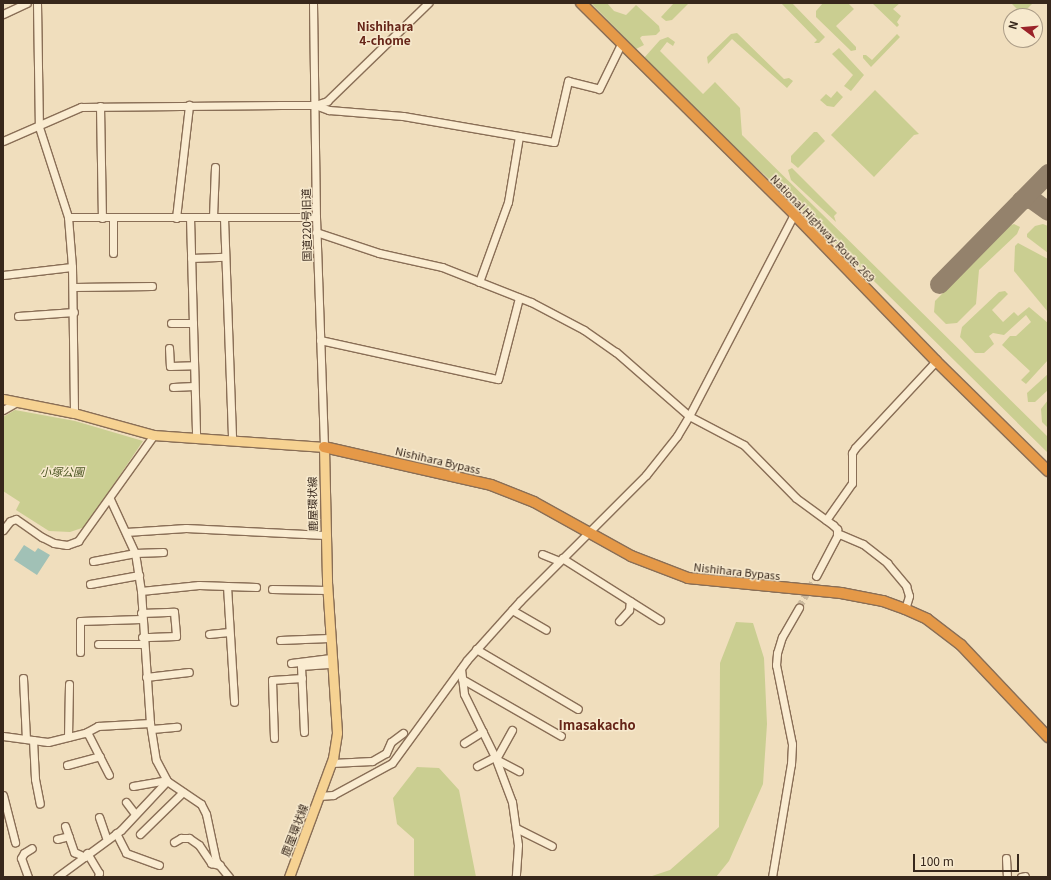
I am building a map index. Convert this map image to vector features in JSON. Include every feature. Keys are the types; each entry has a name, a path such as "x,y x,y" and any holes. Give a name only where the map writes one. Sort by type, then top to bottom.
{"highway":[{"name":"National Highway Route 269","path":"581,3 794,214 936,361 1048,471"},
{"name":"Nishihara Bypass","path":"324,447 491,485 534,502 631,556 688,578 841,593 883,601 905,609 927,619 961,645 1048,737"}],"main road":[{"path":"3,399 74,413 154,435 324,447"},
{"name":"鹿屋環状線","path":"289,877 332,763 337,733 327,590 324,447"}],"street":[{"path":"3,14 27,3"},
{"path":"37,3 39,126 68,217 74,287 74,413"},
{"name":"国道220号旧道","path":"313,3 316,232 324,447"},
{"path":"3,141 81,107 315,105 327,101 428,3"},
{"path":"315,105 329,110 438,120 554,142 568,81 599,89 621,44"},
{"path":"176,218 189,105"},
{"path":"100,106 102,218"},
{"path":"479,282 508,202 519,136"},
{"path":"213,217 216,167"},
{"path":"319,796 333,795 392,763 447,684 461,669 476,649 588,531 646,475 689,416 794,214"},
{"path":"68,217 113,219 316,217"},
{"path":"190,218 196,438"},
{"path":"224,218 232,441"},
{"path":"113,219 113,253"},
{"path":"316,232 379,253 442,266 558,314 584,330 616,352 689,416 744,445 796,498 833,525 837,533 863,544 887,563 906,586 909,596 905,609"},
{"path":"191,258 225,256"},
{"path":"3,275 72,267"},
{"path":"74,287 152,286"},
{"path":"320,340 498,379 519,298"},
{"path":"18,316 74,312"},
{"path":"171,323 193,323"},
{"path":"169,348 170,366 194,365"},
{"path":"826,520 852,483 852,453 854,448 936,361"},
{"path":"173,387 194,386"},
{"path":"3,410 17,402"},
{"path":"3,530 10,521 16,519 42,537 67,545 78,541 110,499 154,435"},
{"path":"110,499 135,553 139,575 146,677 156,760 166,780 201,804 206,814 216,861 229,877"},
{"path":"126,532 186,528 325,535"},
{"path":"816,576 837,533"},
{"path":"93,561 135,553 163,552"},
{"path":"542,554 561,559 660,620"},
{"path":"90,584 139,575"},
{"path":"141,591 198,585 256,587"},
{"path":"226,586 234,702"},
{"path":"272,589 327,590"},
{"path":"619,621 629,610 630,601"},
{"path":"772,877 791,764 792,744 776,665 777,653 782,636 799,607"},
{"path":"80,652 80,621 141,616 174,608 180,635 98,644"},
{"path":"512,610 546,630"},
{"path":"210,634 230,632"},
{"path":"280,640 330,638"},
{"path":"476,649 578,709"},
{"path":"291,663 332,661"},
{"path":"304,732 301,666 332,661"},
{"path":"461,669 464,694 496,758 512,802 519,856 516,877"},
{"path":"146,677 189,672"},
{"path":"23,678 35,779 40,804"},
{"path":"274,738 272,680 302,678"},
{"path":"462,679 562,736"},
{"path":"68,737 69,684"},
{"path":"3,736 48,742 87,732 98,726 177,727"},
{"path":"477,766 496,758 512,730"},
{"path":"464,743 483,731"},
{"path":"87,732 109,775"},
{"path":"332,763 372,762 380,758 391,742 403,733"},
{"path":"66,765 100,756"},
{"path":"496,758 519,771"},
{"path":"133,786 166,780"},
{"path":"57,877 116,833 166,780"},
{"path":"140,834 183,792"},
{"path":"3,795 15,842"},
{"path":"126,802 135,814"},
{"path":"99,817 107,840"},
{"path":"65,826 74,852 86,855 99,873 98,877"},
{"path":"516,828 552,846"},
{"path":"116,833 126,853 159,865"},
{"path":"57,839 68,836"},
{"path":"174,842 181,838 189,838 199,845 210,863 220,865"},
{"path":"28,877 21,858 24,852 32,848"},
{"path":"1006,858 1007,877"}],"green space":[{"path":"591,3 607,3 614,11 626,15 636,5 659,26 660,31 656,35 642,36 640,38 644,45 636,49"},
{"path":"674,3 689,3 672,20 666,21 661,17"},
{"path":"781,3 792,3 825,37 819,43 814,43 817,40"},
{"path":"823,3 848,3 854,9 836,26 856,47 856,50 851,51 816,17 816,11"},
{"path":"872,3 900,3 893,9 901,16 897,22 899,25 897,27"},
{"path":"1011,3 1033,3 1028,8 1016,8"},
{"path":"737,33 784,79 789,78 793,81 787,88 732,39 708,64 707,57 731,34"},
{"path":"897,34 900,37 871,67 863,58 863,55 866,55 872,60"},
{"path":"668,37 675,42 673,46 667,42 660,51 703,94 715,82 740,108 742,135 1048,437 1048,453 793,201 686,103 644,58 660,40"},
{"path":"839,48 864,75 851,91 844,86 853,75 832,54"},
{"path":"875,90 919,134 914,135 874,177 831,135"},
{"path":"837,91 843,97 834,107 827,106 820,100 826,94 831,98"},
{"path":"814,132 817,132 825,141 798,168 791,162 791,156"},
{"path":"792,168 837,213 834,216 836,222 791,180 788,170"},
{"path":"1014,224 1020,227 1017,234 979,270 976,304 957,323 946,324 934,312 935,301 1009,226"},
{"path":"1043,224 1048,226 1048,253 1027,237 1027,234 1035,226"},
{"path":"1018,243 1048,259 1048,312 1014,271 1015,246"},
{"path":"1005,291 1008,294 992,310 1003,322 1014,312 1018,316 1029,307 1048,323 1048,360 1026,384 1021,380 1030,371 1002,345 1010,336 1016,336 1031,322 1026,315 1004,335 993,333 989,336 994,344 984,353 975,353 960,337 962,327 999,292"},
{"path":"1048,374 1048,390 1035,402 1028,402 1027,393"},
{"path":"1048,400 1048,428 1042,422 1041,409"},
{"name":"小塚公園","path":"15,410 75,421 143,441 85,527 70,532 49,531 16,510 20,502 3,491 3,417"},
{"path":"736,622 753,623 764,658 767,724 763,784 729,861 716,877 649,877 670,870 719,827 720,663"},
{"path":"417,767 439,768 459,790 476,877 414,877 414,839 397,824 393,798"}],"water":[{"path":"24,545 35,552 38,548 50,555 37,575 14,560"}],"taxiway":[{"path":"939,284 1048,173"},
{"path":"1021,200 1030,198 1048,211"}],"tunnel":[{"path":"799,607 816,576"}],"district":[{"name":"Nishihara 4-chome","path":"385,33"},
{"name":"Imasakacho","path":"597,725"}]}
